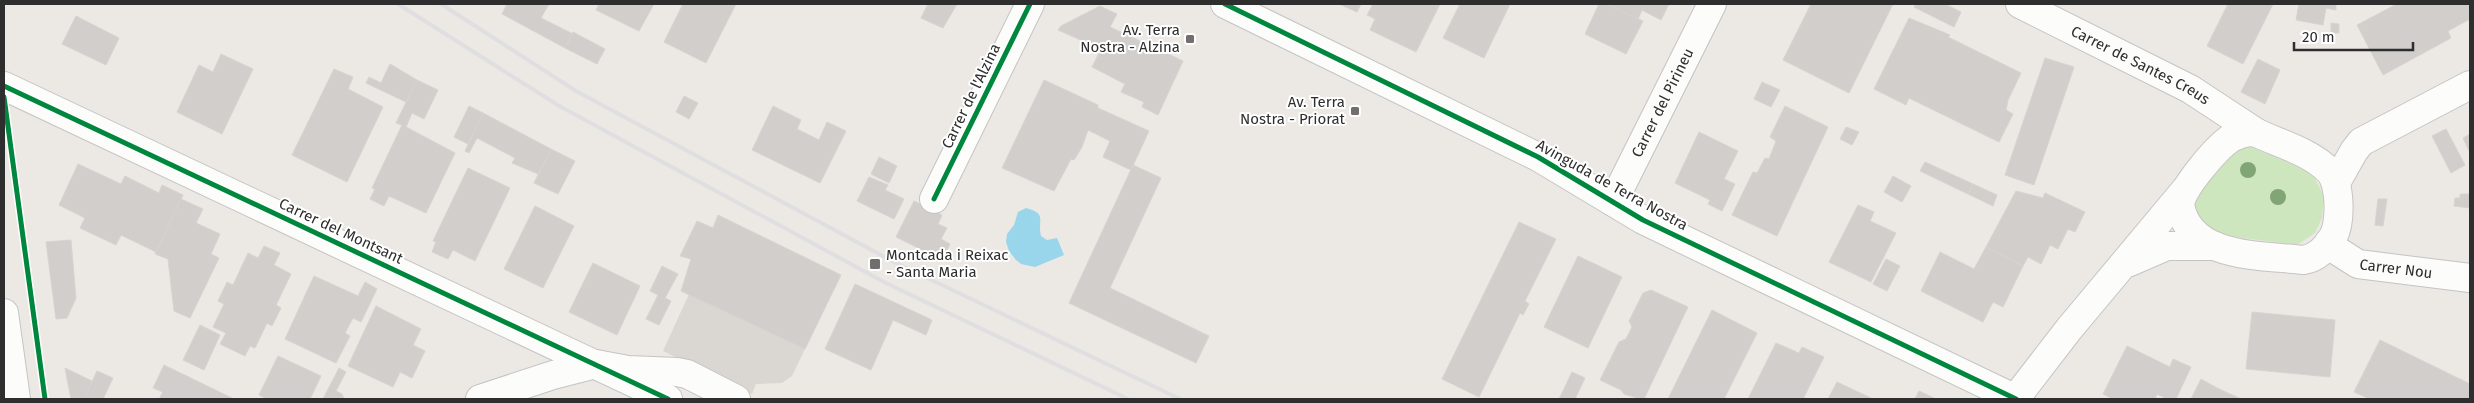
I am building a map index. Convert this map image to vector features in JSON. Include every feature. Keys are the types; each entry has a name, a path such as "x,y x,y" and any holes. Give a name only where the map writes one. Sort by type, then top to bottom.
{"street":[{"name":"Carrer de l'Alzina","path":"934,199 1030,4"},
{"name":"Avinguda de Terra Nostra","path":"1225,4 1538,157 1643,220 2016,399"},
{"name":"Carrer del Pirineu","path":"1613,202 1712,4"},
{"name":"Carrer de Santes Creus","path":"2020,4 2190,88 2257,133"},
{"path":"2336,183 2354,151 2362,142 2470,85"},
{"name":"Carrer del Montsant","path":"4,86 668,399"},
{"path":"2016,399 2069,329 2188,186 2229,140 2239,134 2257,133 2316,160 2330,171 2336,183 2338,198 2334,236 2312,259 2304,260 2230,251 2215,246 2203,241 2192,232 2182,214 2182,197 2188,186"},
{"name":"Carrer Nou","path":"2329,242 2336,250 2358,264 2470,278"},
{"path":"2119,271 2132,261 2167,246 2215,246"},
{"path":"4,313 16,399"},
{"path":"480,399 553,375 596,364 628,370 686,374 736,399"}],"green space":[{"path":"2249,146 2312,173 2324,196 2322,218 2315,233 2297,245 2212,234 2194,211 2194,201 2198,192 2229,155"}],"shaded area":[{"path":"689,294 805,349 792,376 782,383 756,384 752,394 663,351"}],"water":[{"path":"1026,208 1033,210 1039,215 1041,236 1047,240 1057,238 1064,255 1035,267 1021,264 1016,260 1009,251 1006,242 1007,234 1014,225 1018,212"}],"building":[{"path":"507,4 549,4 541,18 573,34 565,48 502,14"},
{"path":"599,4 654,4 639,31 596,10"},
{"path":"683,4 736,4 706,63 664,42"},
{"path":"928,4 957,4 943,28 921,18"},
{"path":"1339,4 1361,4 1357,12"},
{"path":"1373,4 1440,4 1416,52 1370,30 1375,19 1367,15"},
{"path":"1460,4 1510,4 1484,58 1443,38"},
{"path":"1599,4 1606,4 1643,21 1626,54 1585,34"},
{"path":"1607,4 1669,4 1661,20 1642,10 1638,19"},
{"path":"1811,4 1893,4 1849,93 1783,60"},
{"path":"1916,4 1945,4 1961,12 1954,27 1914,7"},
{"path":"2228,4 2273,4 2243,64 2207,46"},
{"path":"2299,4 2336,4 2336,10 2326,8 2323,25 2296,20"},
{"path":"2397,4 2470,4 2470,19 2448,31 2451,38 2383,75 2357,25"},
{"path":"1100,6 1117,14 1110,27 1183,61 1158,115 1142,107 1144,102 1121,92 1125,84 1092,67 1101,49 1058,30 1061,26"},
{"path":"76,16 119,38 106,65 62,44"},
{"path":"1909,18 1950,35 1948,37 2021,73 2008,100 2006,110 2013,114 1999,142 1909,98 1906,105 1874,89"},
{"path":"2331,23 2339,24 2339,33 2331,33"},
{"path":"573,32 605,49 597,64 565,48"},
{"path":"221,54 253,69 222,134 177,112 199,65 213,72"},
{"path":"2045,58 2074,67 2034,185 2005,175"},
{"path":"2258,59 2280,70 2265,104 2241,92"},
{"path":"390,64 417,80 406,102 366,83 369,77 381,83"},
{"path":"334,69 353,77 348,89 383,107 347,182 292,155"},
{"path":"417,80 438,90 424,119 412,113 406,127 455,153 426,213 389,196 384,206 370,199 375,189 372,188 402,125 396,123"},
{"path":"1044,80 1098,105 1098,108 1149,131 1131,170 1103,157 1110,141 1088,130 1082,147 1074,160 1071,159 1054,191 1002,168"},
{"path":"1762,82 1780,90 1771,107 1754,99"},
{"path":"684,96 698,103 689,119 676,112"},
{"path":"469,106 483,113 468,144 454,137"},
{"path":"773,106 801,120 797,129 819,140 827,122 846,131 820,183 752,150"},
{"path":"1785,106 1828,127 1777,236 1732,215 1753,172 1757,173 1765,158 1769,159 1776,141 1770,137"},
{"path":"483,113 551,149 538,174 512,163 515,158 477,138 469,153 465,151"},
{"path":"1846,127 1859,132 1852,145 1840,139"},
{"path":"2446,129 2465,165 2451,173 2432,136"},
{"path":"1699,132 1738,151 1724,179 1735,184 1722,211 1708,204 1710,200 1675,183"},
{"path":"2470,134 2470,153 2463,138"},
{"path":"551,149 575,161 558,194 534,183"},
{"path":"879,157 897,166 889,183 871,174"},
{"path":"1925,162 1973,184 1968,194 1920,171"},
{"path":"78,164 121,184 125,176 159,193 162,185 183,195 156,252 121,235 116,245 80,228 85,218 59,205"},
{"path":"1133,165 1161,178 1110,288 1209,336 1196,363 1069,303"},
{"path":"468,168 510,188 475,261 453,250 448,259 432,252 436,242 433,241"},
{"path":"1893,176 1911,186 1902,202 1884,192"},
{"path":"869,177 888,185 885,190 904,199 894,219 857,201"},
{"path":"1973,184 1997,195 1993,206 1968,194"},
{"path":"2016,191 2043,198 2045,193 2085,212 2075,232 2068,229 2058,249 2050,245 2041,264 2028,257 2023,266 1986,247"},
{"path":"2460,194 2470,194 2470,208 2454,206 2455,198 2460,198"},
{"path":"181,199 203,209 196,223 220,234 211,254 219,258 190,318 174,311 168,259 155,254"},
{"path":"2378,199 2387,199 2383,226 2375,225"},
{"path":"914,201 942,215 938,224 947,228 941,239 950,244 942,260 896,237"},
{"path":"1858,205 1874,212 1870,221 1896,233 1871,282 1829,262"},
{"path":"535,206 574,226 543,288 504,269"},
{"path":"718,215 841,275 805,349 681,291 691,259 680,256 697,221 713,228"},
{"path":"1519,222 1556,239 1525,301 1529,304 1523,315 1520,313 1479,397 1442,379"},
{"path":"71,240 76,298 67,318 56,319 46,242"},
{"path":"264,246 280,253 274,265 291,274 276,305 281,308 272,326 267,323 255,348 250,346 245,356 220,344 226,333 213,327 224,304 218,301 227,282 233,285 248,253 258,258"},
{"path":"1986,247 2023,266 2003,307 1993,302 1983,322 1921,291 1940,252 1974,269"},
{"path":"1578,256 1622,277 1588,348 1544,327"},
{"path":"1886,259 1900,266 1887,291 1873,284"},
{"path":"593,263 640,286 617,335 569,312"},
{"path":"662,266 678,274 665,298 671,301 659,325 646,319 658,295 650,291"},
{"path":"314,276 358,296 365,282 377,289 361,322 353,318 345,333 350,336 336,363 285,339"},
{"path":"855,284 932,320 926,335 893,320 871,370 825,349"},
{"path":"1651,290 1688,307 1644,399 1641,399 1624,394 1621,390 1600,380 1619,342 1626,339 1632,327 1629,321 1643,293"},
{"path":"376,306 421,329 413,345 425,351 412,378 400,372 393,387 348,366"},
{"path":"1712,310 1757,333 1724,399 1668,399"},
{"path":"2252,312 2335,320 2330,377 2246,369"},
{"path":"200,325 220,335 204,370 183,360"},
{"path":"2380,340 2470,384 2470,399 2370,399 2354,392"},
{"path":"1776,343 1799,353 1802,347 1824,357 1803,399 1748,399"},
{"path":"2127,346 2170,367 2173,359 2191,367 2176,399 2167,399 2157,394 2155,399 2113,399 2103,394"},
{"path":"278,356 321,376 310,399 267,399 259,395"},
{"path":"164,365 232,399 159,399 163,392 153,388"},
{"path":"65,368 92,381 84,399 71,399"},
{"path":"339,368 346,372 336,391 342,394 344,399 323,399"},
{"path":"97,371 113,378 103,399 84,399"},
{"path":"1572,372 1585,378 1575,399 1559,399"},
{"path":"2201,379 2217,388 2241,399 2191,399"},
{"path":"1837,382 1873,399 1828,399"},
{"path":"1919,391 1936,399 1915,399"}],"railway":[{"path":"398,4 561,107 886,283 1128,399"},
{"path":"441,4 576,91 894,262 1180,399"}],"cycle path":[{"path":"934,199 1030,4"},
{"path":"1225,4 1538,157 1643,220 2016,399"},
{"path":"4,86 668,399"},
{"path":"4,97 45,399"}],"place":[{"name":"Av. Terra Nostra - Alzina","path":"1190,39"},
{"name":"Av. Terra Nostra - Priorat","path":"1355,111"},
{"name":"Montcada i Reixac - Santa Maria","path":"875,264"}]}
